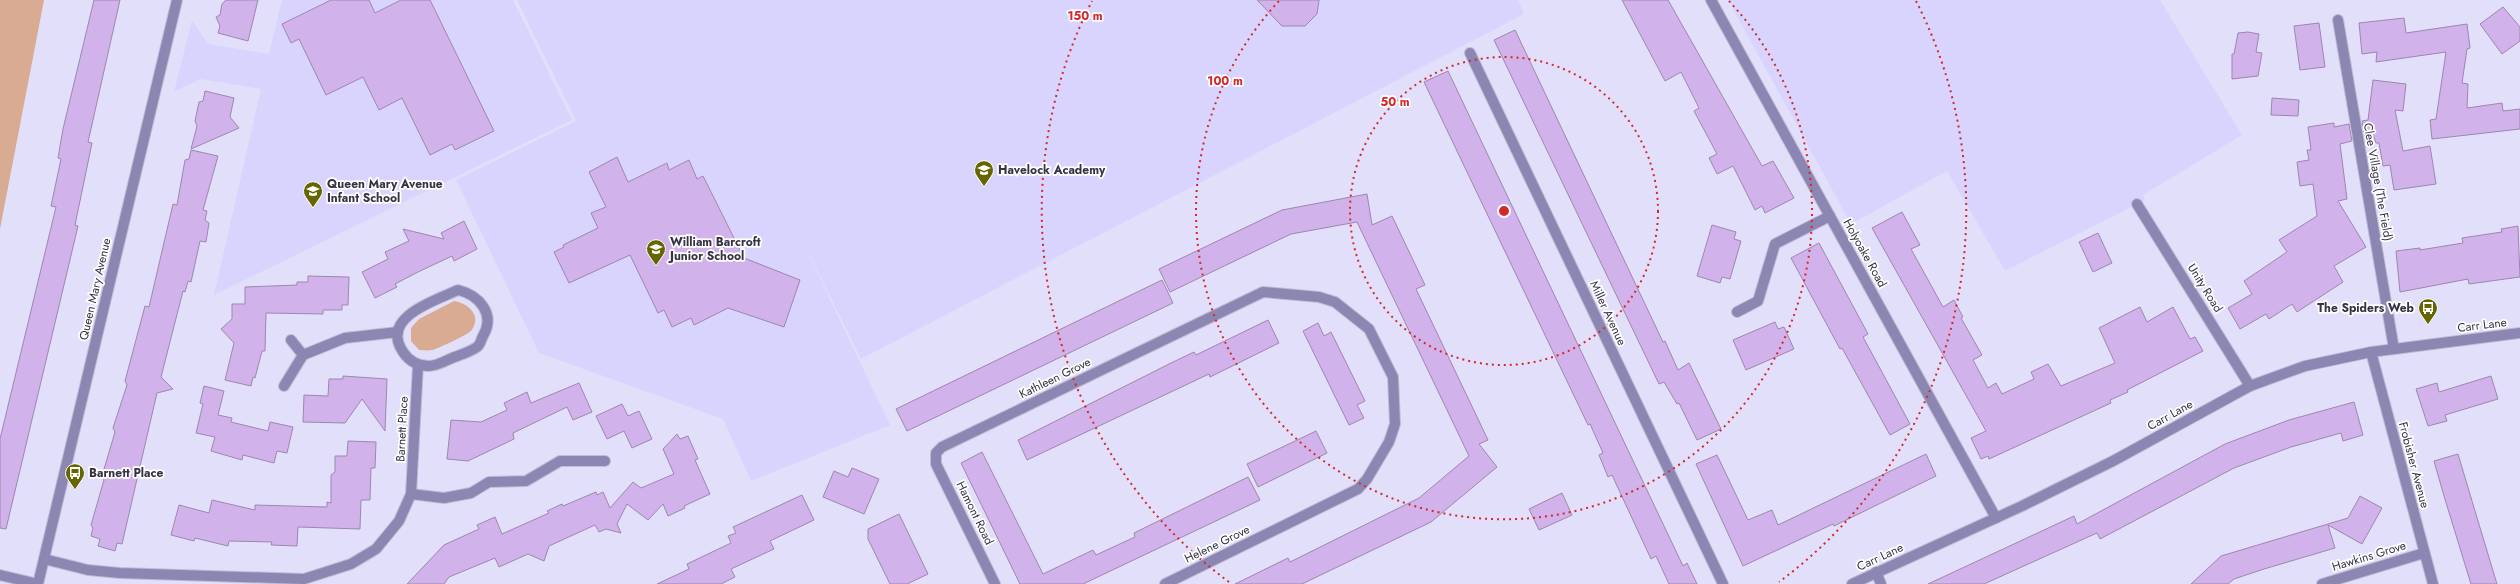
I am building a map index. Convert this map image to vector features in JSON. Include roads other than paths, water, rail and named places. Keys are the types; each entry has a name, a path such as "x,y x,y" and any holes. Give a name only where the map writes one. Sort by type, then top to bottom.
{"street":[{"name":"Queen Mary Avenue","path":"38,584 177,0"},
{"name":"Holyoake Road","path":"1711,0 1996,518"},
{"name":"Clee Village (The Field)","path":"2338,20 2394,349"},
{"name":"Miller Avenue","path":"1470,53 1723,584"},
{"name":"Unity Road","path":"2137,204 2250,386"},
{"path":"1737,312 1758,301 1775,244 1830,216"},
{"path":"458,290 471,293 481,302 487,315 487,329 478,346 437,365 418,365 406,358 399,346 398,332 404,318 413,311 458,290"},
{"name":"Kathleen Grove","path":"936,453 942,447 1263,292 1319,297 1335,302 1369,329 1393,377 1395,424 1389,442 1367,478 1358,489 1280,527"},
{"path":"284,386 303,355 346,338 398,332"},
{"name":"Carr Lane","path":"1852,584 1996,518 2113,461 2250,386 2305,366 2371,352 2520,332"},
{"path":"291,340 303,355"},
{"name":"Frobisher Avenue","path":"2371,352 2433,584"},
{"name":"Barnett Place","path":"44,559 88,570 120,573 304,579 351,564 376,549 399,521 411,494 418,365"},
{"name":"Hamont Road","path":"936,453 936,464 995,584"},
{"path":"411,494 444,498 471,493 489,482 526,481 560,461 605,461"},
{"name":"Helene Grove","path":"1165,584 1280,527"},
{"name":"Hawkins Grove","path":"2322,584 2424,553"},
{"path":"1876,572 1881,584"},
{"path":"0,575 38,584"}],"place":[{"name":"Havelock Academy","path":"984,187"},
{"name":"Queen Mary Avenue Infant School","path":"313,208"},
{"name":"William Barcroft Junior School","path":"656,266"},
{"name":"The Spiders Web","path":"2428,325"},
{"name":"Barnett Place","path":"75,490"}]}
